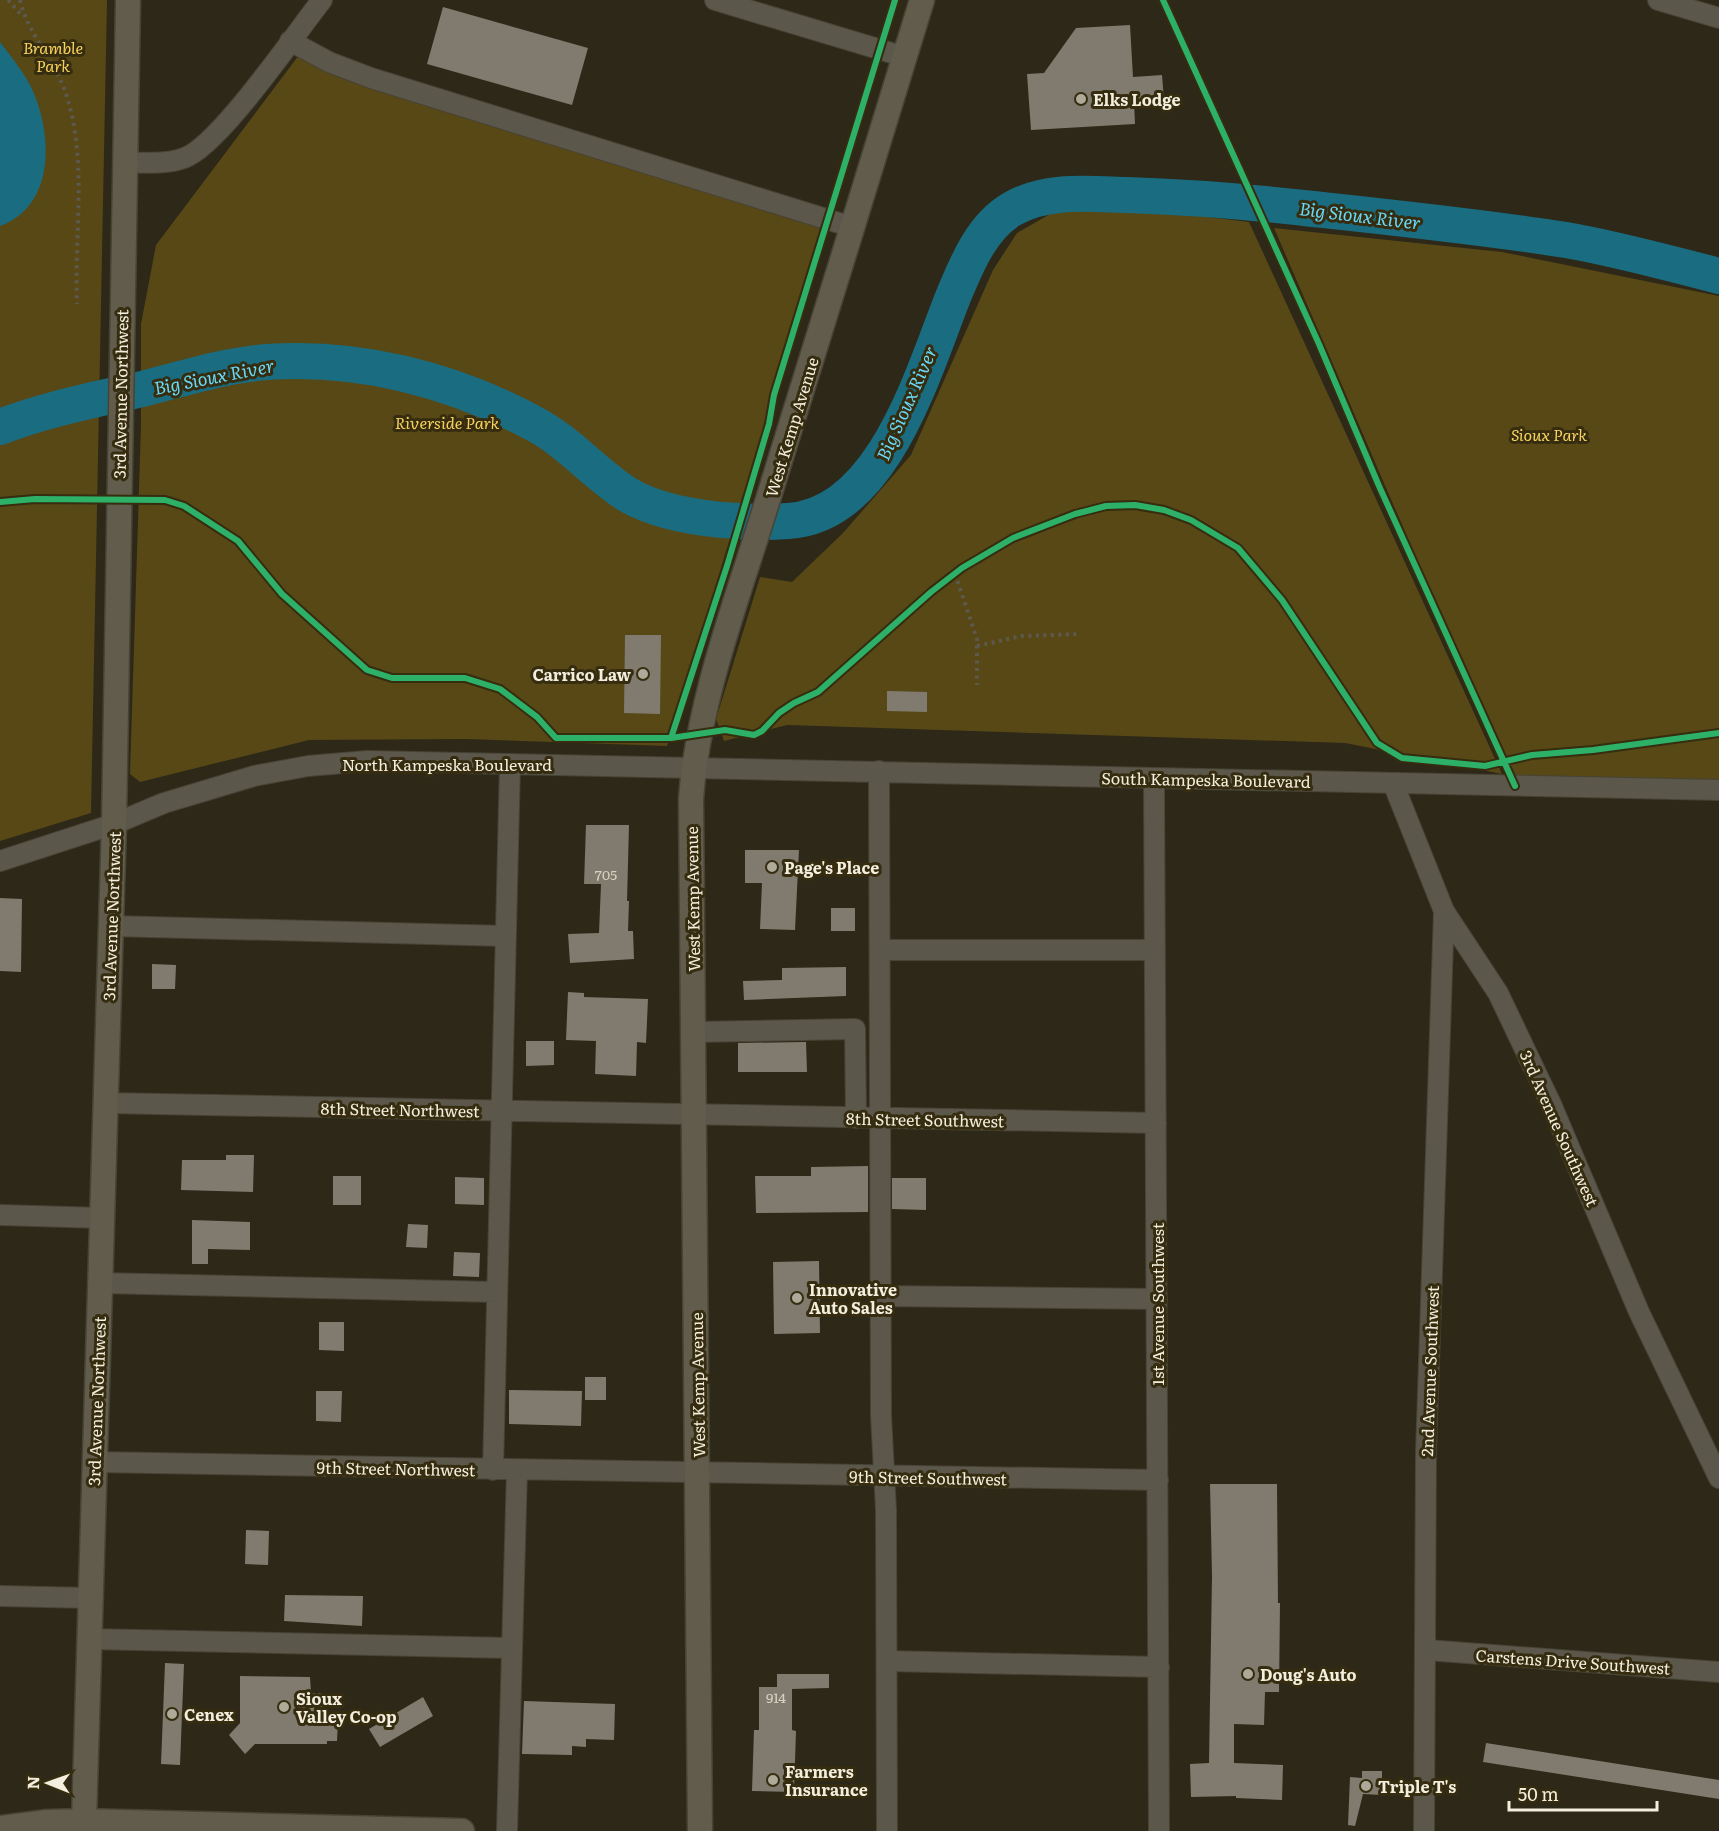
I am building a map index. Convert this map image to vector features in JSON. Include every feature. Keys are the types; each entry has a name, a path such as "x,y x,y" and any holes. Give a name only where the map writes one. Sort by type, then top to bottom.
{"main road":[{"name":"3rd Avenue Northwest","path":"83,1826 114,824 128,0"},
{"name":"West Kemp Avenue","path":"700,1831 691,799 694,767 702,720 742,584 922,0"},
{"path":"0,1828 39,1823 83,1826 462,1831"}],"street":[{"path":"124,163 182,159 198,152 234,112 322,0"},
{"path":"715,0 905,57"},
{"path":"1658,0 1719,18"},
{"path":"290,41 329,62 371,78 852,227"},
{"name":"North Kampeska Boulevard","path":"0,861 114,824 164,802 290,768 367,761 694,767"},
{"path":"493,1470 510,764"},
{"name":"South Kampeska Boulevard","path":"694,767 1719,790"},
{"path":"879,771 881,1415 887,1660 887,1831"},
{"name":"1st Avenue Southwest","path":"1154,778 1160,1831"},
{"name":"3rd Avenue Southwest","path":"1393,783 1444,911 1503,1003 1551,1104 1640,1312 1719,1478"},
{"name":"2nd Avenue Southwest","path":"1424,1831 1427,1650 1426,1453 1444,911"},
{"path":"111,926 506,936"},
{"path":"881,950 1155,950"},
{"path":"694,1032 855,1029 856,1118"},
{"name":"8th Street Northwest","path":"105,1103 695,1115"},
{"name":"8th Street Southwest","path":"695,1115 1156,1123"},
{"path":"0,1215 103,1218"},
{"path":"100,1283 496,1292"},
{"path":"881,1296 1157,1299"},
{"name":"9th Street Northwest","path":"94,1462 698,1474"},
{"path":"507,1831 517,1470"},
{"name":"9th Street Southwest","path":"698,1474 1158,1480"},
{"path":"0,1596 91,1598"},
{"path":"89,1639 512,1648"},
{"name":"Carstens Drive Southwest","path":"1427,1650 1719,1672"},
{"path":"887,1660 1159,1667"}],"path":[{"path":"8,0 24,18 59,76 72,117 77,175 77,304"},
{"path":"20,0 24,18"},
{"path":"947,580 962,568"},
{"path":"955,574 977,646 976,685"},
{"path":"977,646 1021,636 1080,634"}],"green space":[{"name":"Bramble Park","path":"0,0 107,0 91,813 0,841"},
{"name":"Riverside Park","path":"299,55 827,219 667,746 465,739 309,740 140,782 130,774 141,425 141,324 156,245"},
{"path":"1085,202 1249,222 1502,774 1345,743 787,725 724,741 716,719 760,577 792,582 843,533 911,455 993,270 1017,233 1057,210"},
{"name":"Sioux Park","path":"1274,228 1502,252 1719,296 1719,783 1512,780"}],"water":[{"path":"0,42 31,87 38,105 46,146 45,166 32,202 18,216 0,226"}],"building":[{"path":"443,7 588,48 572,105 427,64"},
{"name":"Elks Lodge","path":"1130,25 1133,77 1162,75 1164,100 1134,102 1135,124 1031,130 1027,74 1044,73 1076,28"},
{"name":"Carrico Law","path":"625,635 661,635 660,714 624,713"},
{"path":"887,691 927,692 927,712 887,711"},
{"path":"586,825 629,825 628,931 633,931 634,959 570,963 568,934 599,933 601,884 584,884"},
{"path":"745,850 799,850 795,930 760,929 762,883 745,883"},
{"path":"0,898 22,899 21,972 0,971"},
{"path":"831,908 855,908 855,931 831,931"},
{"path":"152,964 176,965 175,989 152,989"},
{"path":"846,967 846,996 744,1000 743,981 782,980 782,968"},
{"path":"568,992 584,993 584,997 648,999 646,1043 637,1042 636,1076 595,1074 596,1041 566,1040"},
{"path":"526,1041 554,1041 554,1065 526,1066"},
{"path":"806,1042 807,1072 738,1072 738,1043"},
{"path":"226,1155 254,1155 253,1192 181,1190 182,1160 226,1160"},
{"path":"868,1166 868,1212 756,1213 755,1176 811,1176 811,1167"},
{"path":"333,1176 361,1176 361,1205 333,1205"},
{"path":"455,1177 484,1178 484,1205 455,1204"},
{"path":"892,1178 926,1178 926,1210 892,1209"},
{"path":"192,1220 250,1222 250,1250 208,1249 208,1264 192,1264"},
{"path":"408,1224 428,1225 427,1248 406,1247"},
{"path":"454,1252 480,1253 479,1277 453,1276"},
{"name":"Innovative Auto Sales","path":"819,1261 820,1333 774,1334 773,1262"},
{"path":"319,1322 344,1322 344,1351 319,1350"},
{"path":"585,1377 606,1377 606,1400 585,1400"},
{"path":"509,1390 582,1391 581,1426 509,1424"},
{"path":"316,1391 342,1391 341,1422 316,1421"},
{"path":"1210,1484 1277,1484 1278,1603 1280,1603 1279,1692 1265,1692 1264,1725 1234,1724 1234,1763 1283,1765 1282,1800 1236,1798 1236,1796 1191,1797 1190,1764 1209,1763 1212,1576"},
{"path":"246,1530 269,1531 268,1565 245,1564"},
{"path":"285,1595 363,1596 362,1626 284,1621"},
{"name":"Cenex","path":"165,1663 184,1664 180,1765 161,1764"},
{"path":"777,1674 829,1674 829,1688 792,1689 792,1730 796,1731 794,1792 752,1791 754,1730 759,1730 759,1687 777,1687"},
{"name":"Sioux Valley Co-op","path":"240,1676 310,1677 311,1693 327,1693 327,1720 338,1720 337,1741 327,1741 327,1744 255,1744 245,1754 229,1735 240,1723"},
{"path":"423,1697 433,1716 380,1747 369,1729"},
{"path":"524,1701 615,1704 614,1740 586,1739 586,1747 572,1746 572,1755 522,1754"},
{"path":"1486,1743 1719,1780 1719,1799 1483,1762"},
{"name":"Triple T's","path":"1362,1771 1382,1771 1382,1795 1363,1794 1355,1826 1348,1825 1350,1777 1362,1778"}],"waterway":[{"name":"Big Sioux River","path":"0,427 52,410 235,366 301,361 370,367 403,374 469,394 531,422 568,447 625,493 642,502 661,509 704,518 748,522 788,521 821,513 850,494 874,468 913,400 953,297 976,248 1001,217 1012,209 1039,198 1068,194 1174,197 1408,219 1566,240 1719,276"}],"cycle path":[{"path":"671,738 727,566 769,424 774,395 895,0"},
{"path":"1163,0 1515,786"},
{"path":"0,502 35,499 165,500 184,506 238,541 282,594 367,670 392,678 465,678 500,689 537,717 556,738 671,738 725,730 754,735 762,731 779,713 818,692 931,592 962,568 1013,538 1075,514 1106,506 1135,505 1164,510 1191,520 1238,548 1282,600 1377,743 1402,758 1485,766 1532,755 1593,750 1719,733"}],"place":[{"name":"Elks Lodge","path":"1081,99"},
{"name":"Carrico Law","path":"643,674"},
{"name":"Page's Place","path":"772,867"},
{"name":"Innovative Auto Sales","path":"797,1298"},
{"name":"Doug's Auto","path":"1248,1674"},
{"name":"Sioux Valley Co-op","path":"284,1707"},
{"name":"Cenex","path":"172,1714"},
{"name":"Farmers Insurance","path":"773,1780"},
{"name":"Triple T's","path":"1366,1786"}]}
